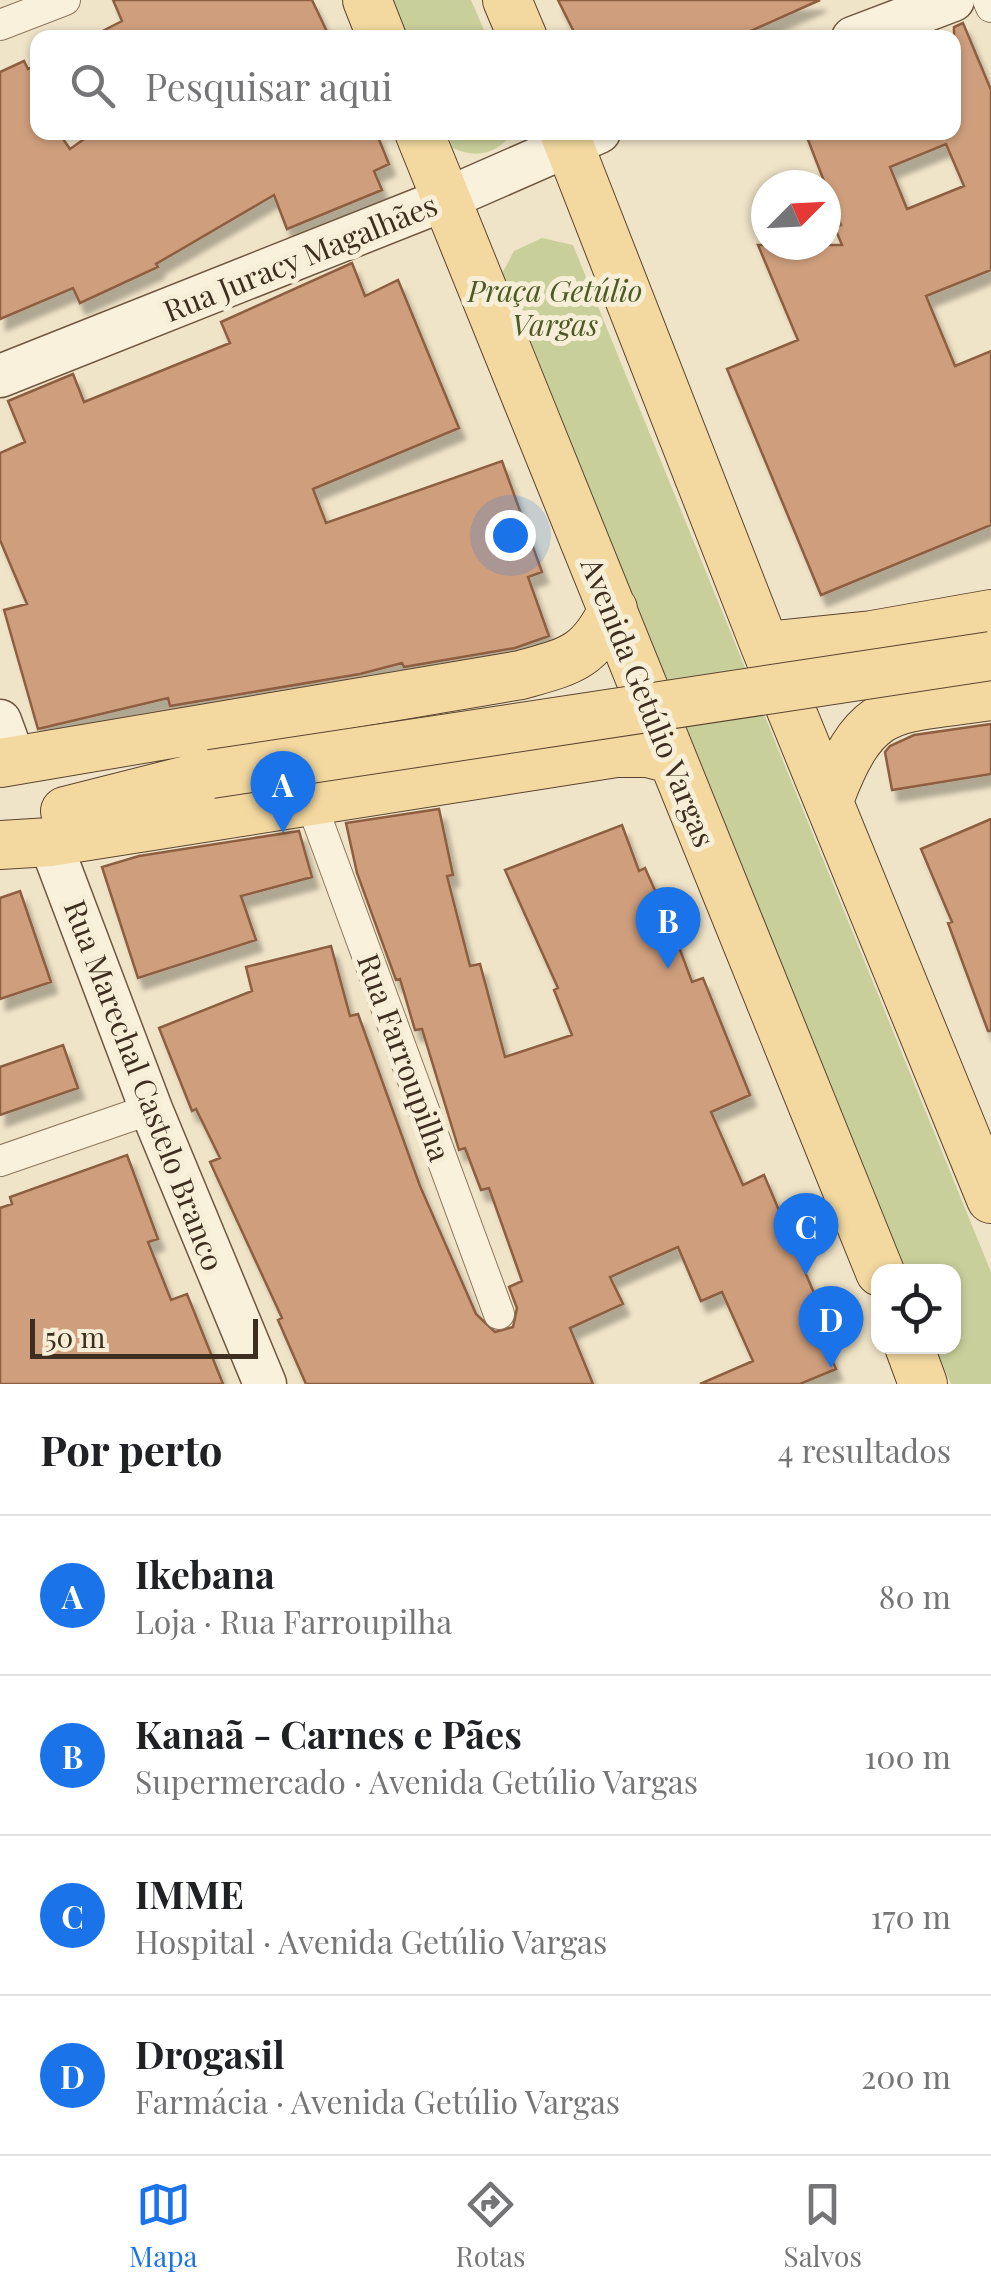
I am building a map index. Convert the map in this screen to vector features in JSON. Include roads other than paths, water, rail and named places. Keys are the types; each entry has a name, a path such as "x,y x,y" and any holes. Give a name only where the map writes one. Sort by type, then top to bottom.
{"main road":[{"path":"367,0 379,30"},
{"path":"507,0 520,30"},
{"name":"Avenida Getúlio Vargas","path":"423,140 877,1264"},
{"path":"578,140 765,646 991,1199"},
{"path":"4,759 522,675 571,660 586,651 600,637 613,609"},
{"path":"765,646 872,635 991,614"},
{"path":"872,635 857,648 854,658 858,687 869,698 898,710"},
{"path":"0,828 212,774 991,656"},
{"path":"519,766 536,754 546,736 546,711 538,692 522,675"},
{"path":"830,798 846,755 862,730 898,710 991,696"},
{"path":"0,845 50,842 616,752 648,753 672,760"},
{"path":"4,759 212,774"},
{"path":"911,1354 923,1384"}],"street":[{"path":"0,25 65,0"},
{"path":"873,30 953,0"},
{"path":"988,0 991,7"},
{"name":"Rua Juracy Magalhães","path":"0,376 446,199 569,140"},
{"name":"Rua Farroupilha","path":"310,800 499,1314"},
{"name":"Rua Marechal Castelo Branco","path":"50,842 151,1109 264,1384"},
{"path":"0,1161 151,1109"}],"place":[{"name":"Ikebana","path":"283,833"},
{"name":"Kanaã - Carnes e Pães","path":"668,969"},
{"name":"IMME","path":"806,1275"},
{"name":"Drogasil","path":"831,1368"}],"park label":[{"name":"Praça Getúlio Vargas","path":"555,307"}]}
